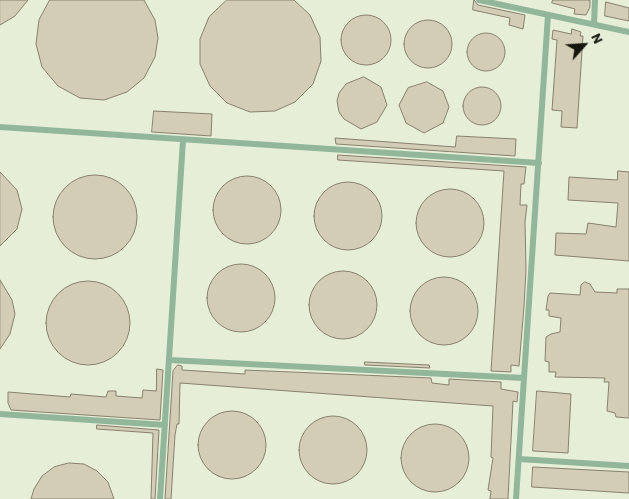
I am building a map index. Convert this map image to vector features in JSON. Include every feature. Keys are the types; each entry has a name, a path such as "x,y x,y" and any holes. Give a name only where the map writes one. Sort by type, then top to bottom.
{"lane":[{"path":"480,0 629,32"},
{"path":"594,24 595,0"},
{"path":"516,499 548,15"},
{"path":"0,127 539,163"},
{"path":"160,499 182,140"},
{"path":"169,360 524,378"},
{"path":"0,414 165,425"},
{"path":"519,460 629,466"}],"building":[{"path":"0,0 28,0 15,16 0,25"},
{"path":"50,0 144,0 155,20 158,38 155,57 144,78 127,92 104,100 80,98 58,86 42,67 36,44 39,20"},
{"path":"227,0 294,0 310,15 320,37 321,61 313,84 295,102 275,111 250,112 227,103 210,86 200,64 200,39 209,17"},
{"path":"474,0 478,5 525,15 523,29 509,25 510,18 473,10"},
{"path":"553,0 590,0 590,7 586,15 574,14 575,9 552,3"},
{"path":"606,2 629,8 629,21 605,16"},
{"path":"366,15 375,17 386,26 391,40 389,49 380,60 366,65 357,63 346,54 341,40 343,31 352,20"},
{"path":"423,20 433,20 442,24 448,30 451,35 451,53 442,64 433,68 423,68 414,64 408,58 404,49 404,39 408,30 414,24"},
{"path":"572,29 581,32 580,36 583,36 577,128 561,127 562,111 552,110 557,40 552,39 553,30 571,34"},
{"path":"486,33 493,34 499,39 504,45 504,59 499,65 493,70 486,71 479,70 473,65 468,59 467,52 468,45 473,39 479,34"},
{"path":"364,77 381,87 387,105 377,122 361,129 344,119 339,112 337,101 339,93 346,84"},
{"path":"427,82 443,91 449,107 443,123 424,133 406,123 399,105 408,88"},
{"path":"482,87 496,92 501,106 496,120 482,125 468,120 463,106 468,92"},
{"path":"154,111 212,114 211,136 152,132"},
{"path":"457,136 516,139 515,156 336,144 335,138 455,147"},
{"path":"338,155 526,167 524,184 521,184 520,205 527,205 525,222 526,270 519,366 511,365 511,372 491,371 504,171 338,160"},
{"path":"618,171 629,172 629,261 555,255 556,233 586,234 588,223 616,227 618,203 568,200 569,177 617,180"},
{"path":"0,172 17,190 22,209 17,229 0,246"},
{"path":"95,175 111,178 130,194 134,201 137,217 134,233 118,252 111,256 95,259 79,256 60,240 56,233 53,217 56,201 72,182 79,178"},
{"path":"247,176 260,179 271,186 278,197 281,210 278,223 271,234 260,241 247,244 234,241 223,234 216,223 213,210 216,197 223,186 234,179"},
{"path":"348,182 361,185 372,192 379,203 382,216 379,229 372,240 361,247 348,250 335,247 324,240 317,229 314,216 317,203 324,192 335,185"},
{"path":"450,189 463,192 474,199 481,210 484,223 481,236 474,247 463,254 450,257 437,254 426,247 419,236 416,223 419,210 426,199 437,192"},
{"path":"241,264 254,267 265,274 272,285 275,298 272,311 265,322 254,329 241,332 228,329 217,322 210,311 207,298 210,285 217,274 228,267"},
{"path":"343,271 356,274 367,281 374,292 377,305 374,318 367,329 356,336 343,339 330,336 319,329 312,318 309,305 312,292 319,281 330,274"},
{"path":"444,277 457,280 468,287 475,298 478,311 475,324 468,335 457,342 444,345 431,342 420,335 413,324 410,311 413,298 420,287 431,280"},
{"path":"0,280 12,300 15,314 10,334 0,349"},
{"path":"88,281 111,288 123,300 130,323 123,346 111,358 88,365 65,358 53,346 46,323 53,300 65,288"},
{"path":"585,282 590,284 595,292 617,293 617,289 629,289 629,418 616,417 615,413 607,411 609,382 604,382 605,378 555,377 556,372 549,372 549,362 545,361 546,337 560,332 561,318 549,316 549,310 546,310 548,296 550,293 580,295 581,285"},
{"path":"365,362 429,365 430,368 365,365"},
{"path":"178,365 182,366 182,370 245,374 245,370 431,378 432,383 449,385 449,379 501,382 501,389 518,392 517,402 513,401 508,499 490,499 491,491 488,490 493,458 491,457 493,406 180,383 179,424 177,424 175,435 171,499 165,499 173,371"},
{"path":"157,369 163,370 160,420 11,410 8,403 8,392 70,397 71,394 106,397 108,391 116,391 116,396 142,398 143,390 156,391"},
{"path":"537,391 571,394 568,453 533,451"},
{"path":"232,411 245,414 256,421 263,432 266,445 263,458 256,469 245,476 232,479 219,476 208,469 201,458 198,445 201,432 208,421 219,414"},
{"path":"333,416 346,419 357,426 364,437 367,450 364,463 357,474 346,481 333,484 320,481 309,474 302,463 299,450 302,437 309,426 320,419"},
{"path":"435,424 448,427 459,434 466,445 469,458 466,471 459,482 448,489 435,492 422,489 411,482 404,471 401,458 404,445 411,434 422,427"},
{"path":"97,425 159,430 155,499 151,499 153,433 97,429"},
{"path":"69,463 84,464 97,471 108,482 114,499 31,499 34,489 42,476 54,467"},
{"path":"533,467 629,472 629,493 532,487"}]}
